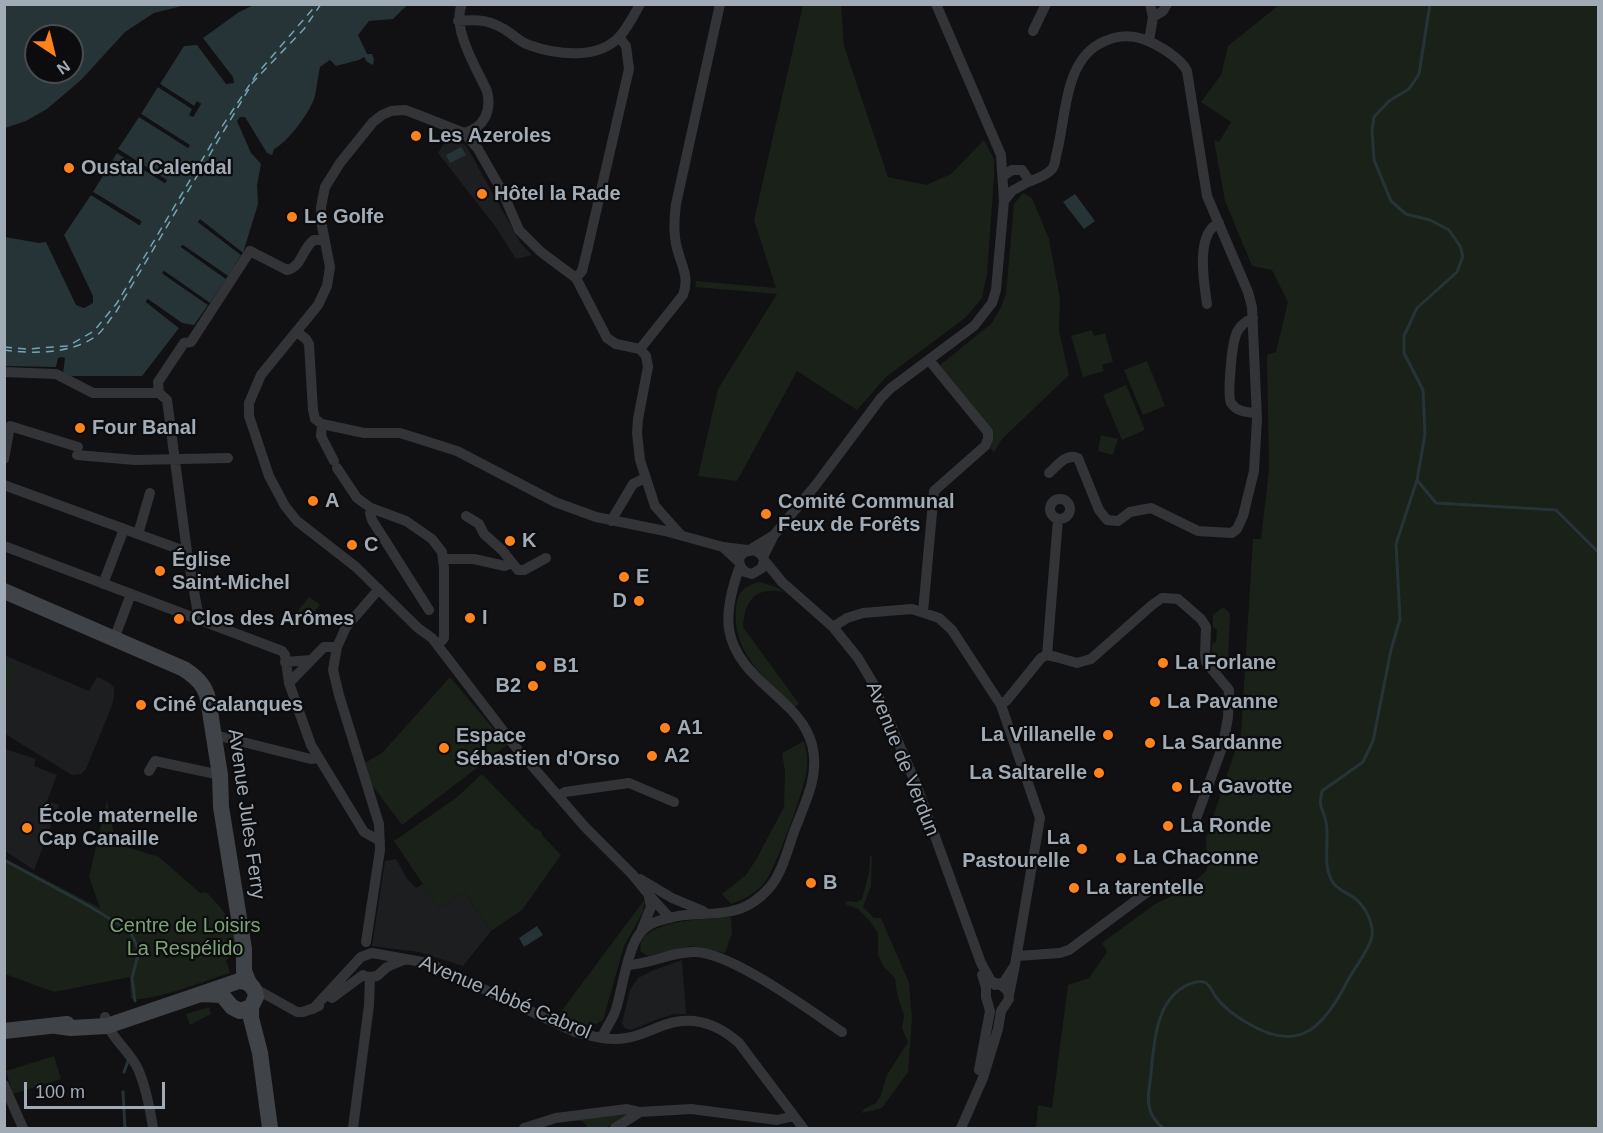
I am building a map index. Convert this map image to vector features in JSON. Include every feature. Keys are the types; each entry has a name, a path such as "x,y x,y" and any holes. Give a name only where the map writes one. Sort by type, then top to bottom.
{"street":[{"path":"462,4 458,21 489,100 488,113 481,124 476,129 464,133"},
{"path":"458,21 480,19 501,27 527,45 560,53 587,52 605,48 619,37 640,4"},
{"path":"640,349 683,294 686,285 686,274 675,235 676,204 720,4"},
{"path":"732,592 762,568 763,559 774,535 815,486 881,398 974,326 992,303 996,290 1004,201 1003,160 936,4"},
{"path":"1033,31 1046,4"},
{"path":"1149,41 1153,17 1150,4"},
{"path":"1153,17 1163,11 1167,4"},
{"path":"1004,201 1016,188 1052,170 1072,81 1083,57 1094,47 1112,37 1125,36 1149,41 1176,59 1187,71 1207,196 1248,292 1253,318 1256,413 1254,471 1243,516 1237,529 1232,533 1198,531 1151,508 1130,512 1118,521 1107,520 1099,510 1078,458 1074,456 1065,458 1049,473"},
{"path":"576,278 582,270 586,255 629,69 626,46 619,37"},
{"path":"670,918 632,874 585,827 514,745 430,636 418,628 349,561 297,521 278,496 268,476 249,416 249,403 261,375 318,305 327,286 330,267 324,240 321,207 325,187 340,163 373,122 382,115 405,110 464,133 478,148 503,193 519,230 541,252 576,278 607,338 616,344 640,349 646,356 648,367 637,433 645,478 655,506 682,536"},
{"path":"478,148 477,137 481,124"},
{"path":"1003,179 1012,170 1029,172 1043,168 1056,153"},
{"path":"1022,170 1028,182"},
{"path":"1003,179 1008,188 1016,188"},
{"path":"1207,304 1203,271 1205,238 1219,223"},
{"path":"159,393 158,382 184,343 191,342 250,251 287,270 297,265 308,244 314,240 324,240"},
{"path":"1253,318 1242,325 1234,338 1229,397 1230,402 1242,412 1256,413"},
{"path":"297,332 309,344 313,410 315,418 322,424 364,433 400,433 457,451 555,502 596,517 611,522 665,531 723,547 758,551 763,559"},
{"path":"833,627 858,613 912,609 923,612 934,491 985,446 988,439 988,432 929,360"},
{"path":"4,372 56,374 93,393 159,393 167,400 187,552 199,619"},
{"path":"322,424 321,436 335,465 357,498 371,508 406,521 438,546 444,559 444,638 438,645"},
{"path":"4,459 10,426 77,451 135,460 228,458"},
{"path":"611,522 633,484 645,478"},
{"path":"4,485 187,552"},
{"path":"138,534 150,493"},
{"path":"371,508 372,520 429,610"},
{"path":"466,516 479,524 484,534 521,571 546,558"},
{"path":"1047,656 1058,519"},
{"path":"104,584 124,529"},
{"path":"641,931 670,918 731,912 758,899 771,887 778,875 811,787 815,757 808,732 796,715 751,670 738,653 729,628 732,592 740,556 774,535"},
{"path":"4,546 282,651 311,745 364,832 380,841"},
{"path":"723,547 745,572 754,573"},
{"path":"444,559 474,559 505,567 512,563"},
{"name":"Avenue de Verdun","path":"763,559 782,582 833,627 858,658 873,683 916,784 981,963 989,978 999,985"},
{"name":"Avenue de Verdun","path":"754,573 782,582"},
{"path":"353,1128 369,994 366,976 359,968 371,913 380,841 379,824 333,670 337,648 346,627 379,590"},
{"path":"4,591 114,639 131,594"},
{"path":"1001,705 1036,662 1047,656 1077,663 1091,659 1162,598 1178,599 1201,619 1206,627 1206,662 1229,690 1228,717 1223,745 1197,816"},
{"name":"Avenue de Verdun","path":"923,612 939,618 952,630 1001,705 1040,818 1016,961 1007,1000 985,1072 961,1128"},
{"name":"Avenue Jules Ferry","path":"114,639 184,669 204,687 208,699 244,949 244,971 251,1018 260,1053 270,1128"},
{"path":"290,683 324,647 337,648"},
{"path":"285,659 311,660"},
{"path":"214,736 311,759 319,758"},
{"path":"149,771 155,761 220,775"},
{"path":"558,796 565,792 629,783 674,802"},
{"path":"632,874 660,891 707,913"},
{"path":"999,985 1006,988 1007,1000 996,1008 988,999 991,987 1004,982 1016,961 1065,952 1150,890"},
{"path":"660,891 666,899 670,918"},
{"path":"602,1038 615,1013 633,945 651,907 649,896"},
{"path":"227,1000 227,991 248,993 278,1002 297,1012 313,1009 327,1002 350,983 366,976 377,976 381,970 382,961 366,942"},
{"path":"628,965 670,955 697,952 728,960 789,996 842,1032"},
{"path":"313,1009 360,959 368,953 377,954"},
{"name":"Avenue Abbé Cabrol","path":"377,954 428,963 575,1032 602,1038 634,1037 674,1022 691,1021 711,1024 727,1032 739,1043 803,1128"},
{"name":"Avenue Abbé Cabrol","path":"381,970 406,958"},
{"name":"Avenue de Verdun","path":"974,1100 989,1020 988,999 981,963"},
{"path":"350,983 361,986 369,994"},
{"path":"9,1029 56,1026 71,1028 106,1022 202,994 248,993"},
{"path":"202,994 217,994 227,1000 236,1010 246,1010 248,993"},
{"path":"615,1013 615,1039"},
{"path":"106,1022 138,1068 153,1128"},
{"path":"4,1085 23,1128"},
{"path":"524,1128 581,1113 627,1109 640,1112 691,1109 777,1120 794,1116"},
{"path":"615,1128 640,1112"}],"shaded area":[{"path":"5,4 186,5 154,13 125,32 84,77 84,24 24,24 24,84 76,84 47,109 26,121 5,128"},
{"path":"254,5 407,5 393,19 369,21 358,35 367,54 372,54 373,65 364,57 336,66 330,60 320,67 315,96 309,110 292,133 274,149 272,155 267,153 245,117 240,117 237,121 251,153 261,164 257,185 258,204 243,253 200,220 198,222 241,255 228,276 183,245 181,247 226,279 210,303 164,271 163,274 208,305 194,325 182,323 147,299 146,302 179,328 142,376 71,376 63,374 65,358 62,357 58,358 56,367 5,366 5,237 39,243 46,242 76,305 84,308 93,303 93,296 64,235 91,195 140,225 141,221 93,192 117,153 165,183 166,180 118,149 139,117 188,147 189,145 141,114 158,87 193,109 193,117 201,103 194,106 160,84 184,46 197,45 226,84 234,83 233,77 203,38 239,12"},
{"path":"448,137 465,145 468,149 520,242 532,255 516,259 495,226 438,153"},
{"path":"461,147 466,155 450,163 446,155"},
{"path":"1075,194 1095,221 1084,229 1063,202"},
{"path":"4,655 89,691 97,677 114,687 111,708 86,769 81,774 72,775 5,734"},
{"name":"École maternelle Cap Canaille","path":"5,749 36,759 34,766 57,775 47,801 59,805 34,870 5,851"},
{"path":"396,859 408,880 416,888 423,884 439,908 464,892 491,931 463,966 419,952 372,946 385,861"},
{"path":"537,926 543,935 524,947 519,938"},
{"path":"682,960 686,1014 675,1014 631,1030 625,1028 622,1023 630,990 638,978"}],"green space":[{"path":"803,5 841,5 844,46 888,177 926,185 951,174 984,140 994,159 994,176 987,274 982,298 965,318 886,377 857,410 797,371 737,481 698,476 718,389 777,294 695,287 696,281 776,288 754,220"},
{"path":"1277,5 1598,5 1598,1128 1036,1128 1038,1105 1052,1108 1068,985 1089,978 1107,952 1102,943 1155,904 1188,888 1207,870 1206,838 1241,733 1253,539 1261,539 1269,470 1267,355 1276,352 1288,302 1272,270 1252,266 1225,201 1214,140 1219,142 1231,122 1201,102 1221,75 1228,46"},
{"path":"1023,193 1032,198 1049,239 1060,298 1059,331 1069,375 1002,439 994,452 990,448 993,439 990,428 939,366 992,323 1001,307 1006,294 1014,204"},
{"path":"1092,330 1094,336 1105,333 1113,362 1102,365 1104,371 1083,377 1071,336"},
{"path":"1147,361 1165,406 1143,415 1124,370"},
{"path":"1126,385 1145,430 1122,440 1103,395"},
{"path":"1101,435 1118,439 1113,455 1098,451"},
{"path":"760,582 784,592 766,591 753,597 746,609 743,627 799,704 794,707 761,674 744,650 739,637 736,606 739,596 747,587"},
{"path":"309,597 320,605 306,621 309,613 305,609 299,615 296,613"},
{"path":"1222,608 1230,614 1228,657 1225,662 1215,664 1211,657 1212,644 1216,642 1217,630 1213,627 1213,615"},
{"path":"5,660 18,666 5,699"},
{"name":"Espace Sébastien d'Orso","path":"450,677 507,745 402,825 369,781 365,763 383,752"},
{"path":"804,741 807,751 805,777 776,861 762,886 731,904 722,894 746,875 784,807 785,771 782,753"},
{"path":"482,774 561,855 522,910 491,931 464,892 439,908 394,841 456,798"},
{"name":"Centre de Loisirs La Respélido","path":"107,800 115,839 127,847 159,857 200,893 206,892 228,918 236,937 233,953 226,960 230,973 166,994 141,999 131,999 130,977 54,992 5,974 4,858 100,908 89,877"},
{"path":"870,854 872,857 871,886 863,907 874,918 881,918 909,983 912,1019 908,1072 882,1108 862,1113 864,1109 876,1103 887,1075 908,1042 902,1028 904,1015 897,994 895,978 883,966 878,955 878,933 858,909 845,903 862,899 869,873"},
{"path":"645,899 643,912 624,946 603,1020 586,1026 560,1013"},
{"path":"731,917 732,933 725,953 691,946 648,956 640,951 641,942 647,934 656,929 682,922"},
{"path":"209,1007 211,1014 190,1025 186,1014"},
{"path":"54,1056 61,1079 13,1094 6,1071"},
{"path":"628,1113 627,1117 605,1128 588,1128 583,1122 573,1119"}],"pier":[{"path":"160,84 194,106 197,101 201,104 193,117 189,115 192,109 158,87"},
{"path":"141,114 190,145 188,148 139,117"},
{"path":"118,149 167,180 165,183 117,153"},
{"path":"93,192 142,222 139,225 91,195"},
{"path":"200,219 243,253 241,255 198,222"},
{"path":"182,245 228,276 226,279 181,247"},
{"path":"164,271 210,303 208,305 162,273"},
{"path":"148,299 182,323 181,325 173,320 180,326 179,328 146,302"}],"waterway":[{"path":"1163,1128 1151,1113 1148,1101 1156,1033 1165,1007 1173,996 1183,987 1200,981 1204,982 1209,985 1223,1005 1246,1022 1284,1037 1298,1035 1310,1030 1330,1010 1371,940 1371,922 1365,910 1353,897 1336,886 1330,877 1327,862 1327,829 1321,802 1322,791 1363,762 1373,741 1391,650 1400,619 1396,544 1417,480 1425,434 1423,390 1404,353 1404,336 1417,308 1457,272 1463,256 1460,246 1449,230 1430,220 1406,214 1391,201 1374,160 1372,130 1374,117 1389,101 1409,89 1419,74 1430,4"},
{"path":"1417,480 1436,503 1556,510 1598,552"},
{"path":"4,860 130,931 139,951 132,978 135,1001"},
{"path":"124,1072 128,1061"},
{"path":"123,1092 125,1128"}],"ferry route":[{"path":"4,347 27,349 68,346 94,331 117,303 221,128 256,75 317,4"},
{"path":"4,350 27,352 63,350 85,343 101,332 116,312 253,82 304,29 321,4"}],"place":[{"name":"Les Azeroles","path":"416,136"},
{"name":"Oustal Calendal","path":"69,168"},
{"name":"Hôtel la Rade","path":"482,194"},
{"name":"Le Golfe","path":"292,217"},
{"name":"Four Banal","path":"80,428"},
{"name":"A","path":"313,501"},
{"name":"Comité Communal Feux de Forêts","path":"766,514"},
{"name":"K","path":"510,541"},
{"name":"C","path":"352,545"},
{"name":"Église Saint-Michel","path":"160,571"},
{"name":"E","path":"624,577"},
{"name":"D","path":"639,601"},
{"name":"I","path":"470,618"},
{"name":"Clos des Arômes","path":"179,619"},
{"name":"La Forlane","path":"1163,663"},
{"name":"B1","path":"541,666"},
{"name":"B2","path":"533,686"},
{"name":"La Pavanne","path":"1155,702"},
{"name":"Ciné Calanques","path":"141,705"},
{"name":"A1","path":"665,728"},
{"name":"La Villanelle","path":"1108,735"},
{"name":"La Sardanne","path":"1150,743"},
{"name":"Espace Sébastien d'Orso","path":"444,748"},
{"name":"A2","path":"652,756"},
{"name":"La Saltarelle","path":"1099,773"},
{"name":"La Gavotte","path":"1177,787"},
{"name":"La Ronde","path":"1168,826"},
{"name":"École maternelle Cap Canaille","path":"27,828"},
{"name":"La Pastourelle","path":"1082,849"},
{"name":"La Chaconne","path":"1121,858"},
{"name":"B","path":"811,883"},
{"name":"La tarentelle","path":"1074,888"}]}
